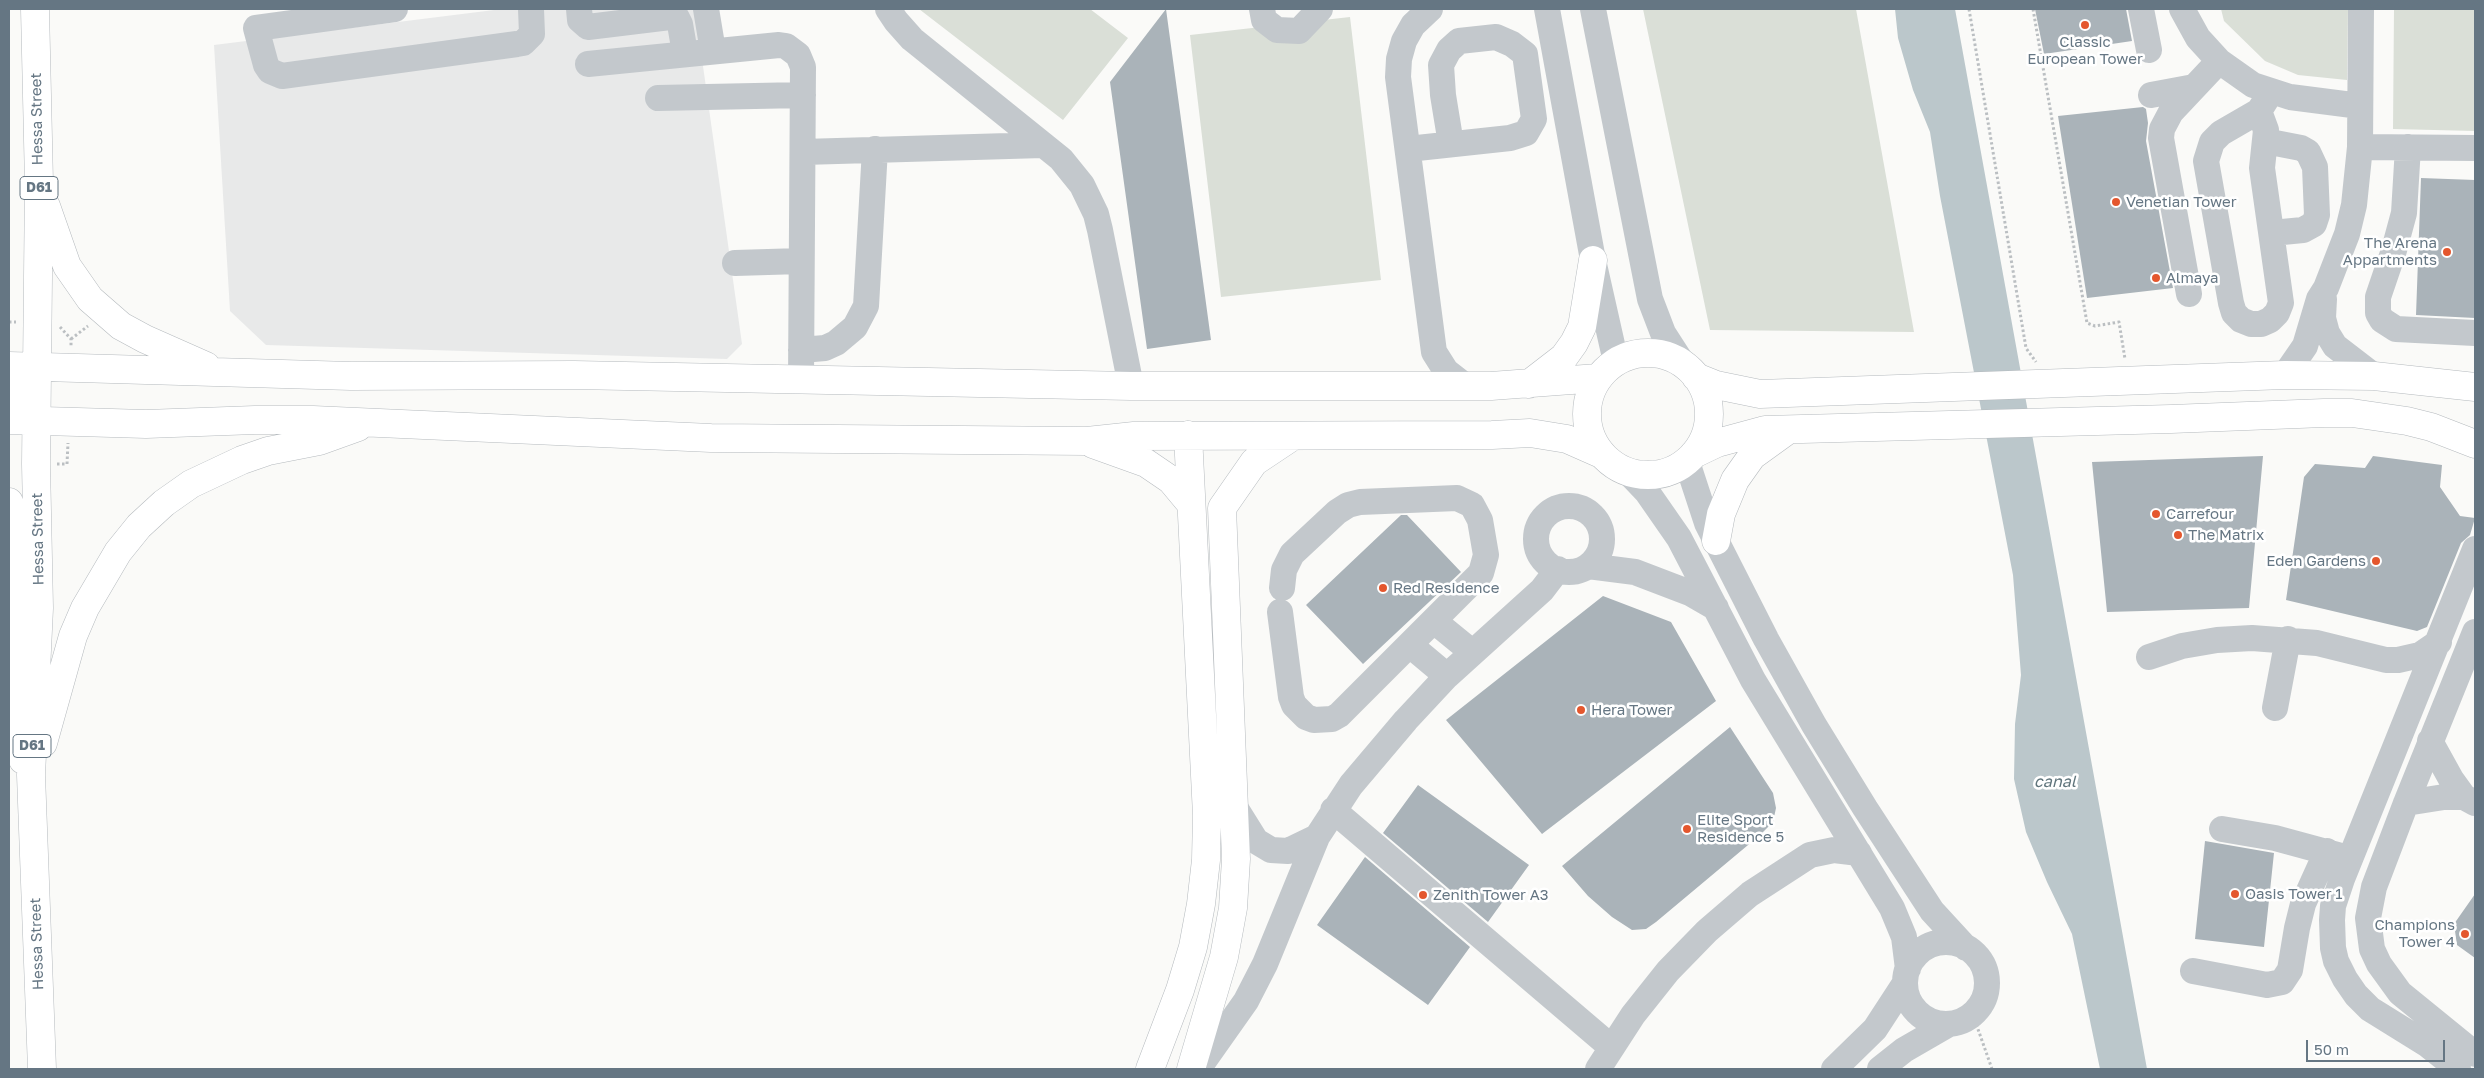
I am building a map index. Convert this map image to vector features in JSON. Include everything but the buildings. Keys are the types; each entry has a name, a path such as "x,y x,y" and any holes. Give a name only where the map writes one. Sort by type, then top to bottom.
{"main road":[{"name":"Hessa Street","path":"35,9 39,184 38,422 36,464 39,608 31,775 42,1069"},
{"path":"39,184 67,266 90,299 121,326 145,339 222,373"},
{"path":"1529,384 1564,357 1574,343 1582,327 1593,260"},
{"path":"2475,387 2374,376 2285,376 1760,394 1716,385 1670,358 1650,354 1629,356 1607,370 1590,392 1586,408 1587,425 1592,440 1601,454 1613,465 1628,472 1643,475 1659,474 1673,470 1717,443 1765,430 1790,428 2171,419 2324,412 2352,413 2407,421 2440,430 2475,444"},
{"path":"9,366 351,376 574,375 1131,386 1529,384 1607,370"},
{"path":"1690,370 1704,391 1709,408 1708,424 1703,440 1690,458"},
{"path":"9,384 18,403 38,422"},
{"path":"9,420 146,424 274,420 711,438 1087,441 1134,436 1188,435 1293,436 1530,433 1567,439 1601,454"},
{"path":"31,775 42,750 73,636 82,615 118,552 139,526 164,503 191,484 242,460 268,451 319,441 369,423"},
{"path":"1716,541 1721,514 1734,480 1752,456 1790,428"},
{"path":"1150,1069 1180,990 1193,947 1201,904 1206,860 1207,815 1188,435"},
{"path":"1191,1069 1212,1005 1224,957 1231,918 1236,859 1236,809 1222,508 1254,462 1293,436"},
{"path":"1087,441 1146,463 1171,480 1191,504"},
{"path":"9,502 14,720 18,749 31,775"}],"street":[{"path":"396,9 256,28 266,66 270,71 282,76 523,43 532,34 531,9"},
{"path":"579,9 580,20 588,27 670,17 677,18 680,24 685,53"},
{"path":"706,9 713,51"},
{"path":"888,9 912,38 1043,145 1072,171 1082,185 1096,214 1131,386"},
{"path":"1262,9 1264,20 1277,30 1291,31 1299,31 1320,9"},
{"path":"1547,9 1593,260 1607,370"},
{"path":"1593,9 1650,298 1663,333 1690,370"},
{"path":"2141,9 2149,50"},
{"path":"2182,9 2198,38 2218,61 2265,102 2266,130 2264,150 2281,303 2277,312 2270,320 2261,324 2251,324 2241,320 2234,313 2231,303 2206,161 2212,142 2265,102 2290,98 2360,106"},
{"path":"2285,376 2305,346 2315,311 2347,234 2354,205 2360,147 2361,9"},
{"path":"1427,10 1413,25 1404,41 1399,59 1398,77 1434,352 1446,371 1464,385"},
{"path":"1408,149 1510,138 1526,133 1534,119 1525,54 1512,44 1496,37 1459,41 1449,50 1441,64 1443,95 1451,144"},
{"path":"588,64 779,45 786,46 798,55 803,67 801,380"},
{"path":"2189,294 2161,138 2166,120 2218,61"},
{"path":"2151,95 2194,86"},
{"path":"658,98 803,95"},
{"path":"2212,142 2235,140 2264,150 2301,148 2308,152 2315,167 2317,215 2314,224 2303,230 2272,233"},
{"path":"803,152 1043,145"},
{"path":"2360,147 2475,148"},
{"path":"2408,147 2404,213 2378,297 2378,313 2388,326 2396,329 2475,333"},
{"path":"801,350 825,348 841,340 855,327 866,306 875,149"},
{"path":"736,263 801,261"},
{"path":"2326,288 2323,318 2327,333 2335,346 2374,376"},
{"path":"1406,385 1424,370 1434,352"},
{"path":"1690,458 1699,503 1716,541 1776,656 1865,808 1932,911 1980,961 1987,980 1987,993 1982,1005 1973,1015 1962,1021 1949,1024 1904,1050 1880,1069"},
{"path":"1628,472 1664,514 1753,680 1899,922 1904,937 1907,994 1918,1013 1927,1020 1949,1024"},
{"path":"1457,498 1472,505 1477,512 1485,542 1485,564 1475,580 1434,621 1339,715 1332,719 1314,720 1300,712 1291,697 1281,600 1284,570 1292,554 1348,505 1360,502 1457,498"},
{"path":"1588,566 1597,554 1602,540 1596,521 1589,513 1580,508 1560,507 1543,519 1536,538 1542,557 1558,570 1568,572 1588,566 1635,572 1690,593 1716,608"},
{"path":"2193,971 2268,985 2282,982 2290,970 2297,928 2304,904 2339,855 2410,711 2475,550"},
{"path":"1198,1069 1229,1028 1265,964 1317,837 1333,810 1376,754 1447,676 1542,590 1558,570"},
{"path":"1434,621 1472,652"},
{"path":"2475,632 2406,803 2370,902 2368,926 2372,949 2379,964 2400,992 2475,1054"},
{"path":"2149,657 2182,646 2217,640 2252,638 2288,639 2317,643 2386,660 2410,659 2439,642"},
{"path":"2275,708 2288,639"},
{"path":"1410,645 1447,676"},
{"path":"2375,658 2394,671 2401,680 2406,689 2410,711"},
{"path":"2430,741 2439,761 2469,800"},
{"path":"2406,803 2444,797 2469,800"},
{"path":"1800,860 1816,842 1829,807"},
{"path":"1236,809 1256,842 1270,850 1288,851 1317,837"},
{"path":"1333,810 1605,1058 1633,1015 1668,971 1707,931 1750,894 1800,860 1822,851 1834,850 1859,853"},
{"path":"2222,829 2275,838 2339,855"},
{"path":"2339,855 2337,892 2332,920 2333,948 2345,979 2370,1009 2428,1045 2458,1069"},
{"path":"1834,1069 1874,1029 1907,976 1915,957 1932,946 1953,943 1966,948"}],"path":[{"path":"1969,9 2026,348 2034,361 2042,365"},
{"path":"2032,9 2087,323 2094,326 2119,322 2125,362 2117,362"},
{"path":"1973,1015 1992,1069"}],"shaded area":[{"path":"502,9 695,9 742,344 727,359 266,345 230,311 214,45"},
{"path":"919,9 1090,9 1128,38 1063,120"},
{"path":"1643,9 1856,9 1914,332 1710,330"},
{"path":"2221,9 2348,9 2347,80 2298,75 2265,61 2224,21"},
{"path":"2394,9 2475,9 2475,131 2393,129"},
{"path":"1350,17 1381,280 1221,297 1190,35"}],"water":[{"name":"canal","path":"1895,9 1955,9 2147,1069 2100,1069 2072,934 2026,832 2014,779 2015,724 2021,675 2013,575 1940,196 1930,132 1913,90 1898,38"}],"place":[{"name":"Classic European Tower","path":"2085,25"},
{"name":"Venetian Tower","path":"2116,202"},
{"name":"The Arena Appartments","path":"2447,252"},
{"name":"Almaya","path":"2156,278"},
{"name":"Carrefour","path":"2156,514"},
{"name":"The Matrix","path":"2178,535"},
{"name":"Eden Gardens","path":"2376,561"},
{"name":"Red Residence","path":"1383,588"},
{"name":"Hera Tower","path":"1581,710"},
{"name":"Elite Sport Residence 5","path":"1687,829"},
{"name":"Oasis Tower 1","path":"2235,894"},
{"name":"Zenith Tower A3","path":"1423,895"},
{"name":"Champions Tower 4","path":"2465,934"}]}
